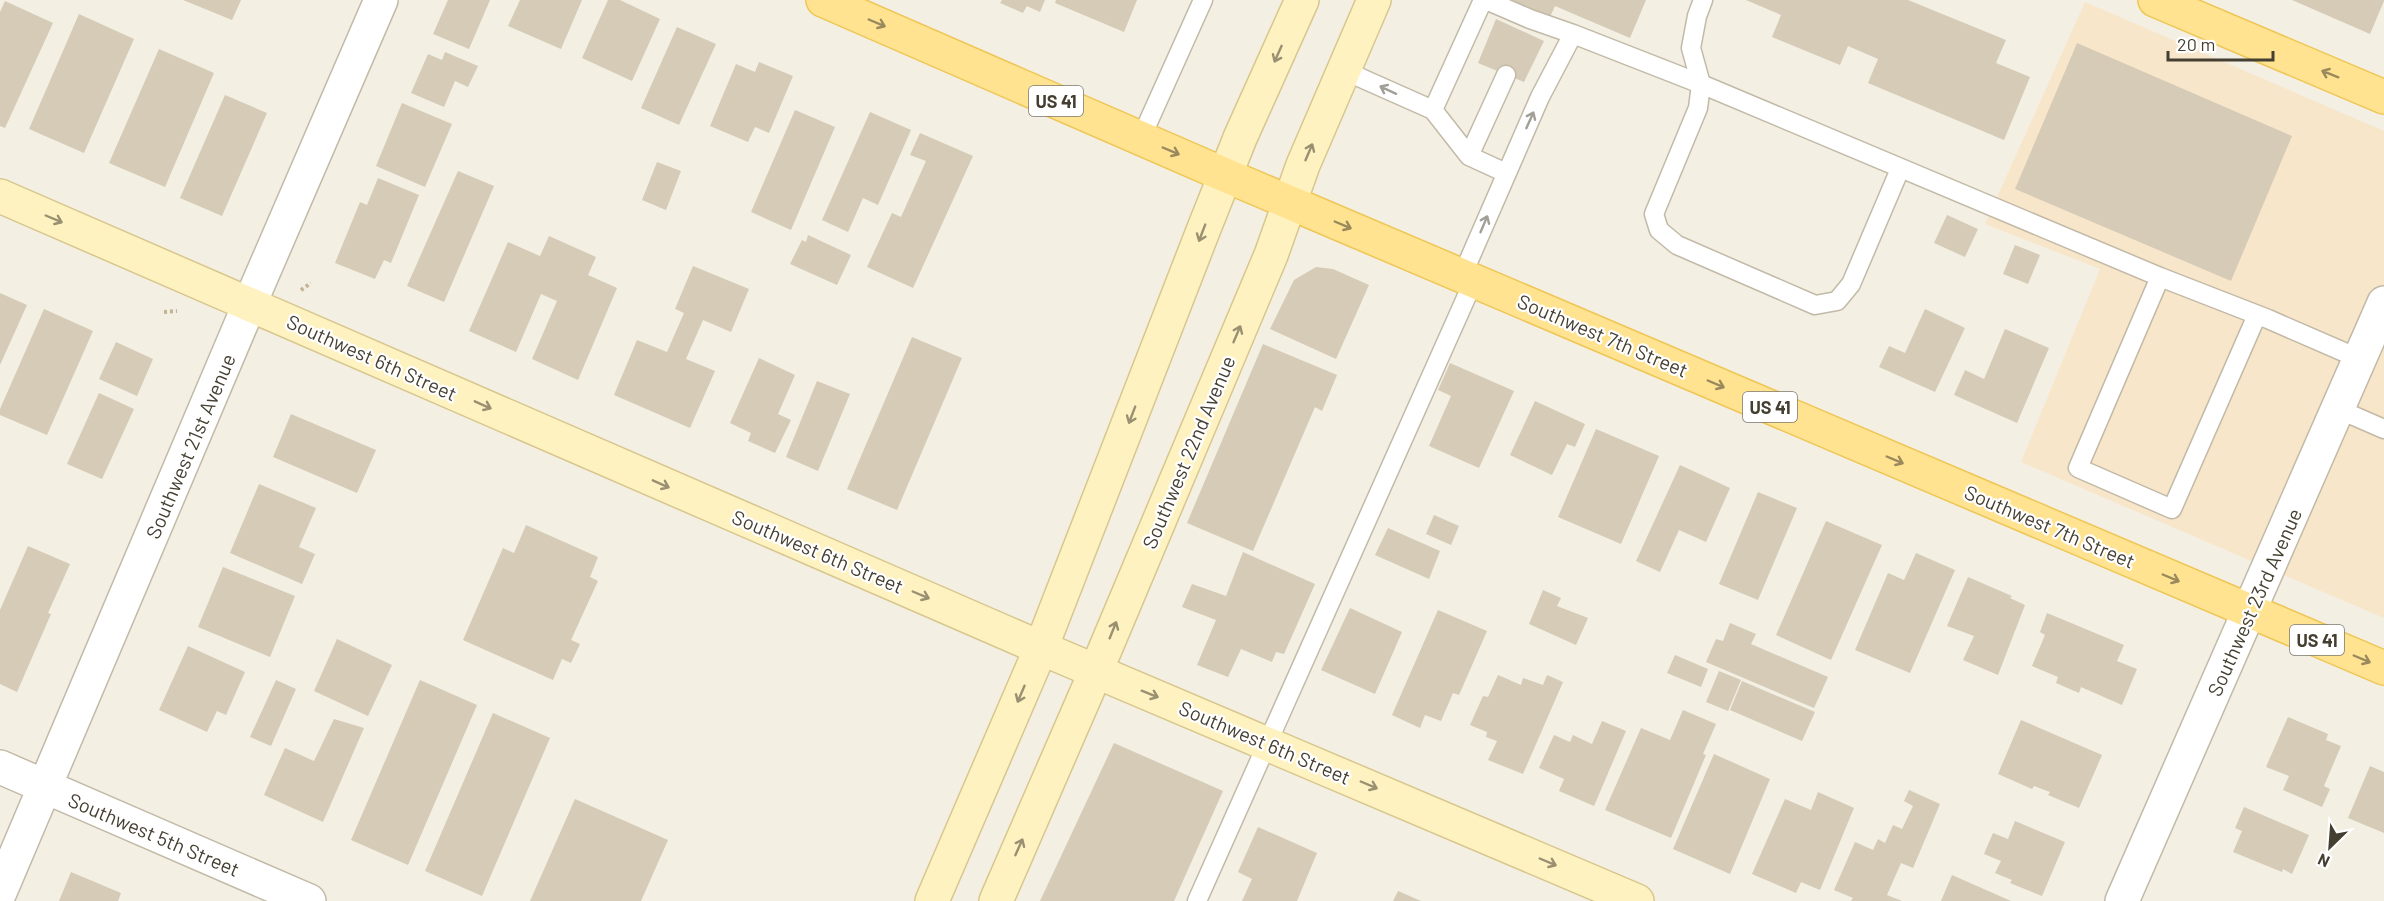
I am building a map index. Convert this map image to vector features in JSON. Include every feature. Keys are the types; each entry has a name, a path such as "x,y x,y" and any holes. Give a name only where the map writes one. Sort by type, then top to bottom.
{"main road":[{"name":"Southwest 7th Street","path":"823,0 1225,175 2384,669"},
{"path":"932,901 1041,648 1225,175 1302,0"},
{"name":"Southwest 22nd Avenue","path":"996,901 1096,671 1271,255 1343,70 1374,0"},
{"path":"2155,0 2384,97"},
{"name":"Southwest 6th Street","path":"0,196 1041,648 1637,901"}],"street":[{"name":"Southwest 21st Avenue","path":"0,892 381,0"},
{"name":"Southwest 23rd Avenue","path":"2122,901 2384,303"},
{"name":"Southwest 5th Street","path":"0,767 309,901"}],"lane":[{"path":"1141,138 1203,0"},
{"path":"1433,111 1484,0 1527,26 1573,34 1701,84 1900,169 2360,359"},
{"path":"1703,0 1697,16 1691,48 1701,84 1698,108 1654,214 1659,230 1677,245 1815,305 1837,301 1851,284 1900,169"},
{"path":"1197,901 1468,278 1506,173 1540,97 1573,34"},
{"path":"1343,70 1433,111 1469,156 1506,173"},
{"path":"1469,156 1506,75"},
{"path":"2160,277 2078,468 2172,509 2257,315"},
{"path":"2338,409 2384,429"}],"path":[{"path":"301,290 311,283"}],"shaded area":[{"path":"2085,2 2384,131 2384,618 2021,462 2100,269 1985,224"}],"building":[{"path":"183,0 241,0 232,20"},
{"path":"448,0 490,0 469,49 433,34"},
{"path":"520,0 582,0 561,49 508,26"},
{"path":"608,0 620,0 660,19 632,81 582,58"},
{"path":"1002,0 1045,0 1040,12 1027,6 1023,13 1000,3"},
{"path":"1056,0 1137,0 1124,32 1055,3"},
{"path":"1510,0 1646,0 1630,38 1555,6 1550,17"},
{"path":"1746,0 1908,0 2006,40 1996,63 2030,77 2004,140 1868,83 1878,59 1848,46 1840,65 1772,37 1781,15"},
{"path":"2292,0 2384,0 2384,1 2370,34"},
{"path":"5,1 53,23 5,128 0,126 0,12"},
{"path":"79,14 134,39 84,153 29,129"},
{"path":"1496,19 1544,41 1524,82 1478,63"},
{"path":"677,27 716,44 679,125 641,108"},
{"path":"2077,43 2292,136 2231,281 2015,189"},
{"path":"159,49 214,73 165,187 109,163"},
{"path":"445,52 478,66 468,87 455,81 444,107 411,93 428,54 442,60"},
{"path":"759,62 793,76 769,133 755,127 748,142 710,126 736,64 755,72"},
{"path":"225,95 267,113 222,216 180,198"},
{"path":"402,103 452,124 425,187 376,166"},
{"path":"795,110 835,127 791,230 751,212"},
{"path":"870,112 911,130 878,205 863,198 848,232 822,220"},
{"path":"920,133 973,156 913,288 867,267 892,213 901,217 926,161 910,155"},
{"path":"657,162 681,171 666,210 642,200"},
{"path":"458,171 494,186 444,302 407,286"},
{"path":"378,178 419,195 391,263 384,260 375,279 335,263 360,202 367,205"},
{"path":"1947,215 1978,229 1965,257 1934,243"},
{"path":"808,235 851,255 837,285 790,264 802,240 806,242"},
{"path":"549,236 596,257 588,275 617,288 578,380 532,359 557,301 541,294 516,352 469,331 508,242 540,256"},
{"path":"2015,245 2040,255 2028,284 2003,274"},
{"path":"693,266 749,289 731,332 703,320 686,359 715,371 690,428 614,395 637,340 667,352 684,313 675,309"},
{"path":"1316,267 1333,269 1369,285 1336,359 1270,329 1294,280"},
{"path":"0,293 27,305 0,365"},
{"path":"44,309 93,331 47,435 0,415 0,409"},
{"path":"1925,309 1965,328 1935,392 1879,367 1889,346 1905,353"},
{"path":"2005,329 2049,348 2017,423 1954,395 1965,370 1984,379"},
{"path":"912,337 962,358 897,510 847,489"},
{"path":"116,342 153,359 137,396 99,379"},
{"path":"1263,344 1337,375 1322,411 1315,407 1253,551 1187,523"},
{"path":"759,358 795,375 778,414 791,420 775,453 748,441 751,433 730,423"},
{"path":"1450,363 1514,391 1479,468 1429,446 1451,396 1438,390"},
{"path":"817,381 850,394 818,471 786,457"},
{"path":"99,393 134,409 102,479 67,464"},
{"path":"1535,401 1585,424 1575,447 1567,444 1552,475 1510,455"},
{"path":"291,414 376,450 357,493 273,457"},
{"path":"1596,429 1659,456 1621,544 1558,517"},
{"path":"1680,465 1730,488 1706,542 1679,530 1660,572 1636,561"},
{"path":"259,484 316,508 299,547 315,554 302,584 230,553"},
{"path":"1758,492 1797,508 1758,600 1719,584"},
{"path":"1434,515 1459,526 1451,545 1426,534"},
{"path":"1826,521 1882,545 1831,660 1776,635"},
{"path":"526,525 598,557 590,577 598,581 571,640 580,644 571,663 562,659 553,680 463,640 503,548 514,553"},
{"path":"1388,528 1440,551 1429,579 1375,555"},
{"path":"28,546 70,564 17,692 0,684 0,610"},
{"path":"1243,552 1315,584 1284,654 1276,652 1272,662 1241,649 1228,677 1197,665 1216,620 1182,607 1192,584 1226,596"},
{"path":"1916,553 1955,570 1910,673 1855,650 1888,573 1904,580"},
{"path":"223,567 295,596 270,657 198,627"},
{"path":"1968,577 2012,596 2010,598 2025,605 1998,675 1963,660 1974,636 1947,626"},
{"path":"1543,590 1561,598 1557,606 1588,618 1576,645 1529,624"},
{"path":"1350,608 1402,632 1375,694 1321,670"},
{"path":"1438,610 1487,631 1459,695 1453,693 1441,721 1425,715 1420,728 1392,715"},
{"path":"2047,613 2124,645 2117,661 2137,669 2122,705 2081,687 2079,693 2056,683 2058,677 2032,666 2045,635 2040,632"},
{"path":"1730,623 1756,634 1751,644 1828,677 1814,708 1706,662 1716,639 1723,641"},
{"path":"337,639 392,665 368,716 314,691"},
{"path":"188,646 245,672 226,715 217,711 207,732 159,710"},
{"path":"1675,655 1708,669 1701,687 1667,673"},
{"path":"1719,671 1741,680 1728,711 1706,702"},
{"path":"1498,675 1521,685 1523,678 1543,685 1547,675 1563,682 1523,774 1488,760 1497,741 1486,737 1487,732 1470,725 1483,696 1488,697"},
{"path":"276,680 296,689 271,746 250,737"},
{"path":"420,680 477,705 408,865 351,840"},
{"path":"1742,681 1815,712 1802,741 1730,710"},
{"path":"1683,710 1716,724 1703,754 1706,755 1671,838 1605,810 1641,728 1670,740"},
{"path":"493,713 550,738 482,896 425,871"},
{"path":"2288,717 2328,734 2326,740 2341,746 2324,786 2330,789 2322,807 2283,790 2289,776 2266,767"},
{"path":"334,719 364,728 323,822 264,795 285,748 314,761"},
{"path":"2021,720 2102,755 2079,808 2048,795 2050,792 2034,786 2032,789 1998,774"},
{"path":"1602,721 1626,731 1594,806 1559,791 1564,779 1539,768 1554,735 1570,742 1573,735 1592,744"},
{"path":"1114,743 1223,791 1174,901 1040,901"},
{"path":"1714,754 1770,779 1730,874 1673,849"},
{"path":"2370,766 2384,772 2384,833 2348,818"},
{"path":"1909,790 1940,804 1913,868 1901,863 1887,895 1902,901 1851,901 1853,898 1834,890 1855,842 1873,850 1878,839 1885,843 1893,825 1902,829 1913,806 1904,801"},
{"path":"1818,792 1854,808 1820,890 1801,882 1796,893 1752,874 1785,799 1811,810"},
{"path":"575,799 668,840 641,901 530,901"},
{"path":"2244,807 2309,835 2292,874 2233,852 2242,831 2235,828"},
{"path":"2015,821 2065,842 2042,896 2010,883 2012,880 1995,873 2001,861 1984,854 1993,833 2008,839"},
{"path":"1258,827 1317,853 1297,901 1242,901 1252,879 1238,872"},
{"path":"71,872 121,893 118,901 59,901"},
{"path":"1952,875 2011,901 1941,901"},
{"path":"1398,891 1421,901 1393,901"}]}
